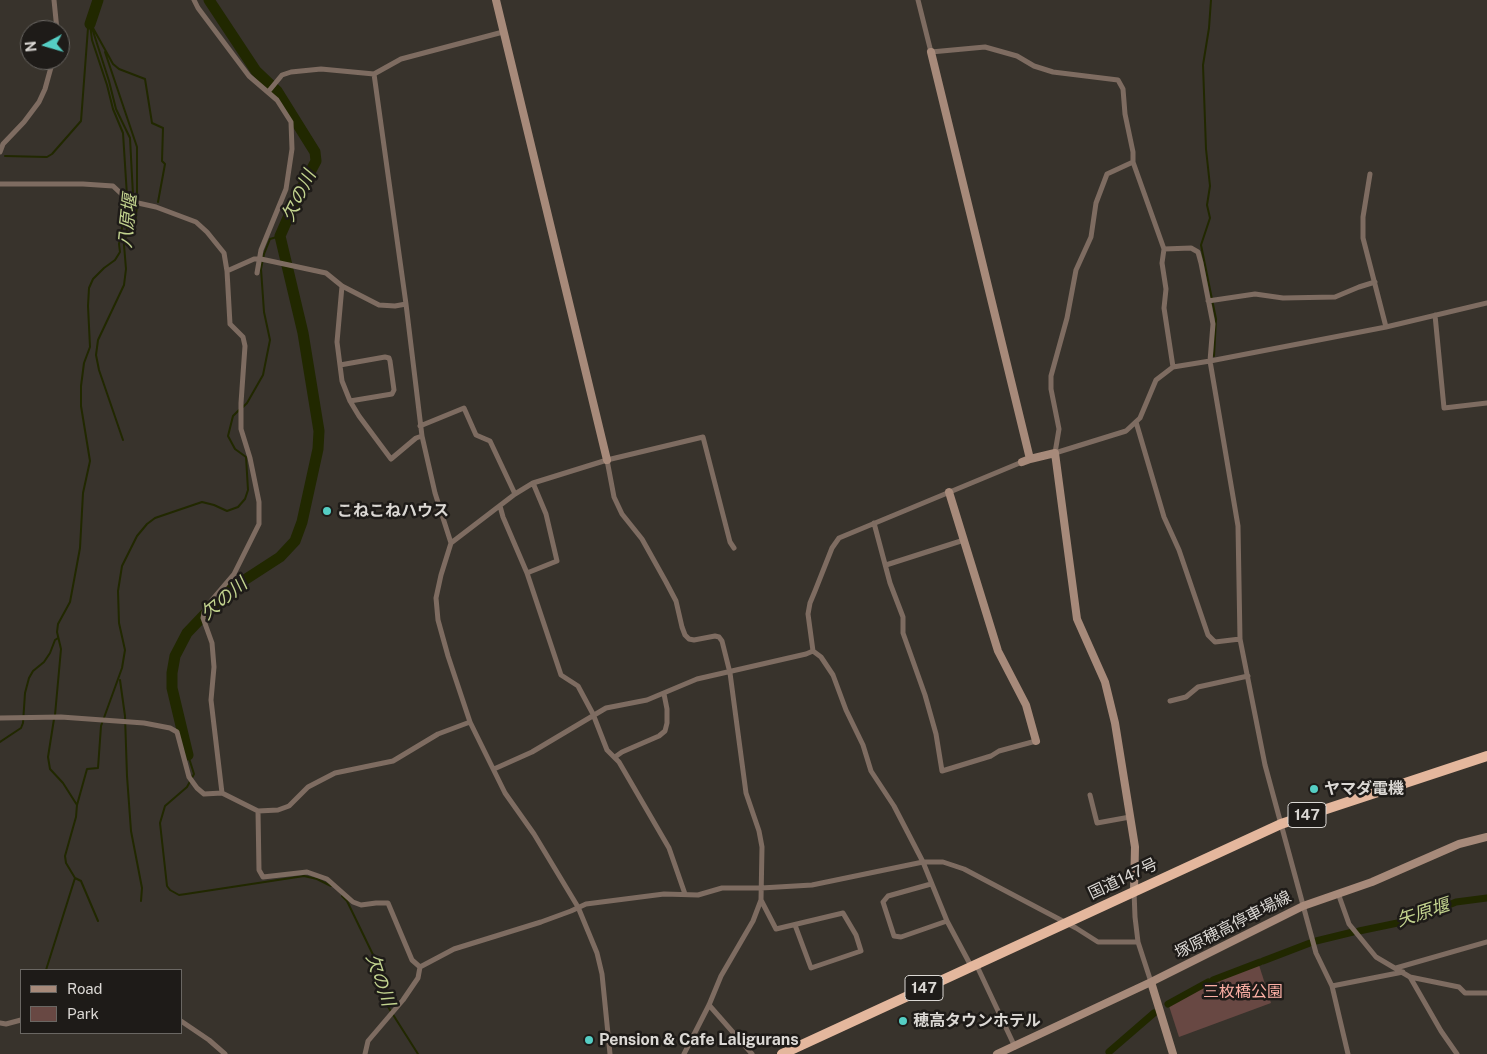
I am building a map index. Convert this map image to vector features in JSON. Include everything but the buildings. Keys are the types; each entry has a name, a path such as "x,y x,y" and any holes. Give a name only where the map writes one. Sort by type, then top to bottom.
{"highway":[{"name":"国道147号","path":"785,1053 1281,824 1487,756"}],"street":[{"path":"54,0 56,20"},
{"path":"194,0 249,76 269,91 291,122 292,149 286,189 257,274"},
{"path":"496,0 607,460 614,497 622,514 642,539 676,601 685,635 689,639 694,640 715,636 722,640 730,673 746,793 762,847 761,900 776,929 795,924 843,913 856,935 862,951 811,968 795,924"},
{"path":"918,0 1026,460"},
{"path":"269,91 285,74 299,70 339,70 374,74 389,64 405,57 503,32"},
{"path":"931,52 985,47 1017,56 1034,66 1053,72 1118,80 1123,89 1133,162 1164,248 1162,263 1166,289 1164,308 1172,366"},
{"path":"0,152 3,144 24,122 39,102 50,70"},
{"path":"374,74 406,304 420,426 435,492 451,543 436,598 438,620 470,722 505,793 534,834 578,907 597,953 602,974 610,1054"},
{"path":"1133,162 1107,174 1096,203 1091,237 1076,270 1067,318 1051,376 1051,389 1059,429 1055,453 1077,619 1105,682 1115,724 1135,847 1134,891 1138,942 1172,1054"},
{"path":"1370,174 1363,217 1363,238 1386,327"},
{"path":"0,184 112,186 126,200 181,215 201,226 224,252 230,324 243,337 245,346 241,429 250,458 259,502 259,524 234,574 205,608 203,618 212,643 214,667 211,700 222,793"},
{"path":"1164,248 1191,248 1198,252 1213,324 1210,361 1238,526 1240,639 1265,765 1319,962 1332,986 1348,1054"},
{"path":"227,271 250,260 262,259 326,272 342,286 380,305 395,306 406,304"},
{"path":"1208,301 1255,294 1283,298 1335,296 1375,282"},
{"path":"342,286 337,342 342,381 350,401 359,416 392,458 416,438 422,436"},
{"path":"1015,1047 973,965 947,921 923,862 894,806 871,771 863,744 828,666 813,651 808,614 810,603 832,548 839,538 1026,460 1126,431 1136,422 1144,410 1156,380 1172,366 1210,361 1386,327 1487,304"},
{"path":"1435,315 1444,408 1487,403"},
{"path":"340,365 384,357 390,361 394,390 392,394 350,401"},
{"path":"420,426 464,408 476,435 490,441 515,494"},
{"path":"1136,422 1164,517 1179,550 1208,635 1215,642 1240,639"},
{"path":"451,543 515,494 533,483 607,460 703,437 730,542 734,548"},
{"path":"527,573 556,561 546,514 533,483"},
{"path":"874,523 890,583 903,617 904,633 936,734 942,771 990,756 999,751 1036,741 1026,706 998,651 949,492"},
{"path":"500,506 503,518 527,573 561,675 578,686 594,714 607,750 619,762 669,848 685,894"},
{"path":"886,565 964,540"},
{"path":"494,769 532,752 606,708 647,700 697,679 730,673 813,651"},
{"path":"1170,701 1186,697 1198,687 1248,676"},
{"path":"615,757 659,736 665,731 667,709 664,694"},
{"path":"0,718 56,717 128,722 170,728 177,732 189,777 204,794 222,793 258,811 278,810 288,806 308,787 336,773 394,762 438,734 470,722"},
{"path":"1090,796 1097,823 1130,817"},
{"path":"258,811 260,870 263,877 307,872 327,879 353,902 361,905 388,903 412,960 420,967"},
{"name":"塚原穂高停車場線","path":"997,1054 1008,1052 1303,906 1372,882 1459,844 1487,837"},
{"path":"420,967 454,949 541,922 586,904 664,894 698,894 722,888 812,885 923,862 943,862 964,869 1098,942 1138,942"},
{"path":"931,884 888,896 883,902 894,936 901,937 947,921"},
{"path":"1338,893 1349,924 1376,957 1403,971 1410,977 1441,1031 1457,1054"},
{"path":"684,1054 709,1005 721,976 753,922 761,900"},
{"path":"1396,968 1487,942"},
{"path":"365,1054 368,1041 393,1012 418,978 420,967"},
{"path":"1332,986 1403,971"},
{"path":"1410,977 1459,987 1465,993 1487,993"},
{"path":"709,1005 752,1054"},
{"path":"0,1023 6,1024 20,1020"},
{"path":"182,1022 209,1040 225,1054"}],"green space":[{"name":"三枚橋公園","path":"1259,965 1271,1003 1179,1037 1169,1006 1205,986"}],"waterway":[{"name":"八原堰","path":"90,24 98,0"},
{"name":"欠の川","path":"188,755 172,688 175,656 187,633 226,592 280,557 295,541 302,522 318,449 319,431 303,333 280,236 298,195 316,161 315,152 277,91 256,71 209,0"},
{"path":"1211,0 1203,65 1206,149 1210,186 1207,205 1210,218 1201,245 1216,319 1214,356"},
{"name":"八原堰","path":"90,24 92,40 113,109 123,133 127,196"},
{"path":"5,156 47,157 52,154 81,121 88,28 90,24"},
{"name":"八原堰","path":"92,28 116,109 130,138 133,195 124,245 126,269 124,285 98,340 96,355 99,370 123,440"},
{"path":"93,28 113,64 119,69 145,79 152,123 163,128 162,161 165,164 158,202"},
{"path":"105,52 137,147 137,206 134,232 126,237"},
{"path":"55,715 61,649 57,632 58,624 70,602 80,548 83,493 90,461 81,406 84,363 90,347 89,288 93,279 115,260 120,252 119,244 127,201"},
{"path":"243,407 263,375 270,340 264,312 261,269 270,239 280,236"},
{"path":"46,969 75,878 66,863 65,856 76,817 77,805 87,769 98,768 101,726 122,668 125,650 119,623 118,591 122,566 137,536 155,518 202,502 227,511 238,507 245,499 248,490 246,457 235,449 228,436 233,416 239,410"},
{"path":"0,742 21,728 25,693 29,678 33,671 44,662 55,640 58,638"},
{"path":"120,680 125,716 131,831 142,888 141,901"},
{"path":"54,719 48,757 50,769 63,783 77,805"},
{"name":"欠の川","path":"188,755 194,774 187,787 165,806 160,823 167,886 170,890 179,895 304,876 317,879 331,886"},
{"path":"75,878 81,881 98,921"},
{"name":"欠の川","path":"342,896 347,901 377,963 385,1002 418,1054"},
{"name":"矢原堰","path":"1359,931 1412,920 1456,902 1487,898"},
{"name":"矢原堰","path":"1316,941 1353,932"},
{"name":"矢原堰","path":"1263,961 1310,943"},
{"name":"矢原堰","path":"1213,980 1260,962"},
{"name":"矢原堰","path":"1168,1004 1208,982"},
{"name":"矢原堰","path":"1109,1052 1154,1013"}],"place":[{"name":"こねこねハウス","path":"327,511"},
{"name":"ヤマダ電機","path":"1314,789"},
{"name":"穂高タウンホテル","path":"903,1021"},
{"name":"Pension & Cafe Laligurans","path":"589,1040"}]}
